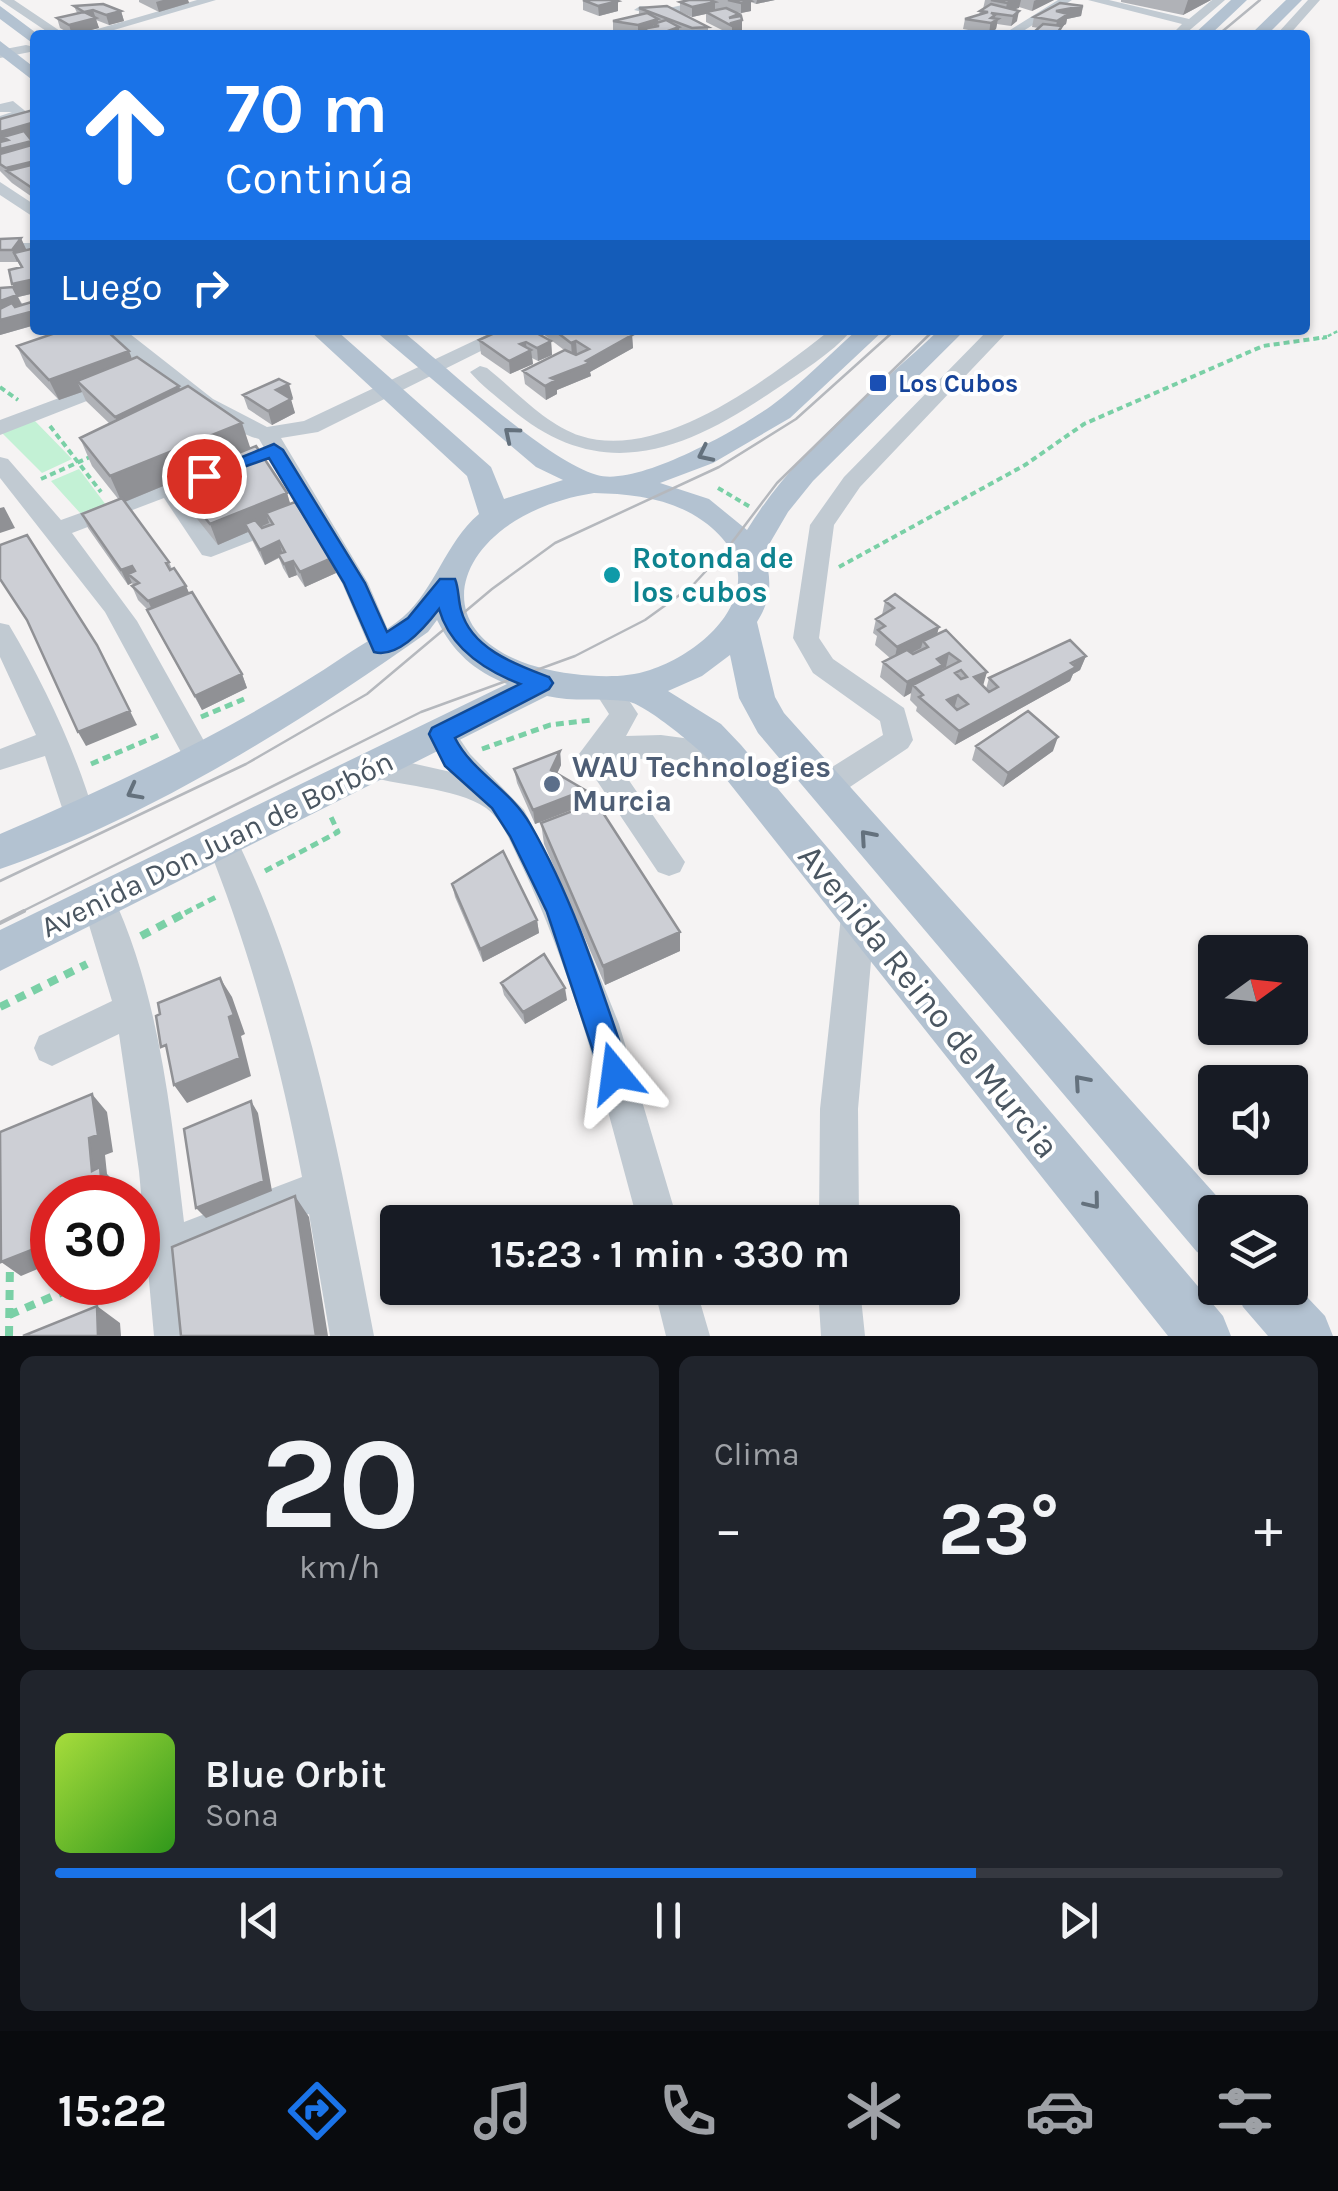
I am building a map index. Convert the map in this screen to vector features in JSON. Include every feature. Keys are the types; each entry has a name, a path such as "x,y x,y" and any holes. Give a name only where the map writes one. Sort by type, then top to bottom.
{"main road":[{"path":"1196,29 1240,0"},
{"path":"1263,30 1295,0"},
{"path":"0,12 14,55"},
{"path":"327,335 481,473 495,515"},
{"path":"392,335 546,461 594,484"},
{"path":"625,485 703,457 780,412 866,335"},
{"path":"748,554 774,508 803,475 948,335"},
{"path":"0,852 79,817 188,742 312,696 416,624 447,584 462,546 495,515 531,497 594,484 625,485 664,492 701,506 730,528 748,554 753,589 741,624 702,661 620,700 541,683 499,667 468,643 450,614 447,584"},
{"name":"Avenida Reino de Murcia","path":"741,624 757,698 771,723 1198,1215"},
{"name":"Avenida Don Juan de Borbón","path":"0,951 371,766 447,747 541,683"},
{"name":"Avenida Reino de Murcia","path":"620,700 708,734 728,755 1203,1336"},
{"path":"1277,1305 1304,1336"}],"street":[{"path":"6,0 52,30"},
{"path":"101,30 210,0"},
{"path":"640,10 664,12 720,0"},
{"path":"1016,30 1066,0"},
{"path":"1094,0 1196,29 1219,0"},
{"path":"1287,30 1314,0"},
{"path":"664,12 680,20"},
{"path":"653,24 667,30"},
{"path":"0,108 13,105 22,114 0,120"},
{"path":"0,186 18,180"},
{"path":"0,186 30,210"},
{"path":"0,248 30,248"},
{"path":"119,335 157,368 241,424 310,510 355,583 382,646"},
{"path":"58,530 259,451 502,335"},
{"path":"480,372 544,423 576,442 644,444 732,410 800,366 836,335"},
{"path":"824,788 898,740 894,716 823,666 806,638 822,525 852,482 994,335"},
{"path":"0,428 157,368"},
{"path":"0,464 58,530 128,627 188,742"},
{"path":"169,488 212,549 310,510"},
{"path":"0,632 33,692 79,817"},
{"path":"594,754 620,700"},
{"path":"4,760 52,740"},
{"path":"594,754 628,744 728,755"},
{"path":"447,747 500,800 520,829 568,930 594,1001 653,1205"},
{"path":"594,754 669,862"},
{"path":"371,766 420,774 500,800"},
{"path":"222,841 252,908 300,1070 352,1336"},
{"path":"100,902 118,949 142,1064 176,1336"},
{"path":"839,1205 839,1109 858,916"},
{"path":"52,1048 131,1010"},
{"path":"166,1248 325,1188"},
{"path":"680,1305 688,1336"},
{"path":"840,1305 843,1336"}],"path":[{"path":"814,580 1025,465 1084,424 1263,346 1322,339 1338,331"},
{"path":"0,387 36,414 80,462 112,510"},
{"path":"21,488 98,454"},
{"path":"746,504 757,492"},
{"path":"66,775 188,742 244,699"},
{"path":"447,747 584,719 620,700"},
{"path":"0,1007 338,832 331,817 349,808"},
{"path":"0,1260 10,1254 9,1336"},
{"path":"10,1315 33,1305"}],"green space":[{"path":"34,420 72,459 42,473 2,433"},
{"path":"79,469 106,505 81,514 51,481"}],"building":[{"path":"583,0 615,0 618,1 598,6"},
{"path":"680,2 715,2 692,7"},
{"path":"1060,3 1083,6 1056,11 1068,14 1057,21 1034,17"},
{"path":"103,4 121,11 106,15 93,10 84,12 74,6"},
{"path":"991,4 1019,11 1013,16 991,13 995,15 991,18 998,19 991,23 965,19 988,12 980,11"},
{"path":"667,6 708,27 692,28 639,8"},
{"path":"726,8 739,14 729,18 741,16 742,20 731,23 732,26 706,12"},
{"path":"84,12 96,18 69,25 57,18"},
{"path":"647,13 658,19 638,25 613,21"},
{"path":"666,20 679,27 642,29 659,26 653,24"},
{"path":"1043,24 1062,26 1059,30 1036,30"},
{"path":"30,111 30,123 0,132 0,119"},
{"path":"24,131 30,142 0,149 0,142 8,140 3,137"},
{"path":"30,145 30,162 6,168 0,164 0,154"},
{"path":"30,165 30,187 7,171"},
{"path":"21,238 12,250 0,250 0,239"},
{"path":"30,249 30,280 12,284 9,270 22,267 14,253"},
{"path":"13,287 17,295 0,301 0,288"},
{"path":"30,302 30,312 0,320 0,309 12,303 15,307"},
{"path":"49,335 111,335 129,351 49,380 17,346"},
{"path":"490,335 540,335 551,341 537,348 526,342 520,344 531,350 509,361 479,340"},
{"path":"561,335 632,335 586,361 590,363 551,378 556,380 545,386 523,371 565,350 576,355 589,349 576,341 571,343"},
{"path":"137,357 179,386 115,417 77,381"},
{"path":"279,379 289,384 276,390 291,399 268,411 243,395"},
{"path":"188,386 242,423 110,476 80,438"},
{"path":"256,446 287,493 210,524 174,479"},
{"path":"122,498 169,562 166,563 170,570 174,568 186,586 148,601 132,586 139,583 128,574 135,571 132,566 121,570 82,514"},
{"path":"295,502 332,558 300,572 293,561 284,564 278,554 285,552 279,541 260,550 245,524 255,520 262,528 273,524 266,513"},
{"path":"27,535 97,645 130,711 78,732 27,620 0,579 0,545"},
{"path":"192,592 242,674 195,696 147,610"},
{"path":"895,594 939,627 897,647 878,630 885,626 876,619 894,608 885,601"},
{"path":"946,630 987,672 974,677 989,692 998,687 989,678 1070,640 1086,656 1071,663 1076,667 959,731 919,697 923,695 913,685 960,661 949,653 937,659 943,665 907,682 883,662 907,650 913,654 928,647 923,641","holes":["958,695 968,704 957,710 947,700"]},
{"path":"1028,711 1058,737 1008,773 976,746"},
{"path":"560,751 551,770 585,790 533,810 514,769"},
{"path":"596,802 680,932 603,966 541,823"},
{"path":"503,851 537,920 480,949 452,884"},
{"path":"544,954 565,988 523,1012 501,983"},
{"path":"220,978 234,1015 229,1017 240,1058 174,1085 166,1045 161,1047 158,1003"},
{"path":"92,1094 98,1135 89,1138 92,1171 100,1167 101,1175 30,1175 30,1251 1,1262 0,1132"},
{"path":"251,1101 264,1181 196,1208 184,1129"},
{"path":"295,1196 316,1336 181,1336 172,1247"},
{"path":"97,1306 98,1336 23,1336"}],"tram line":[{"path":"1224,30 1260,0"},
{"path":"0,881 246,764 367,694 492,589 555,543 719,467 796,419 889,335"},
{"path":"19,913 421,712 575,656 645,620 692,586 730,545 777,483 929,335"},
{"path":"0,923 24,911"}],"place":[{"name":"Los Cubos","path":"878,383"},
{"name":"Rotonda de los cubos","path":"612,575"},
{"name":"WAU Technologies Murcia","path":"552,784"}],"route":[{"path":"204,476 274,450 355,583 382,646 416,624 447,584 450,614 468,643 499,667 541,683 441,734 454,759 500,800 520,829 561,912 615,1073"}]}
